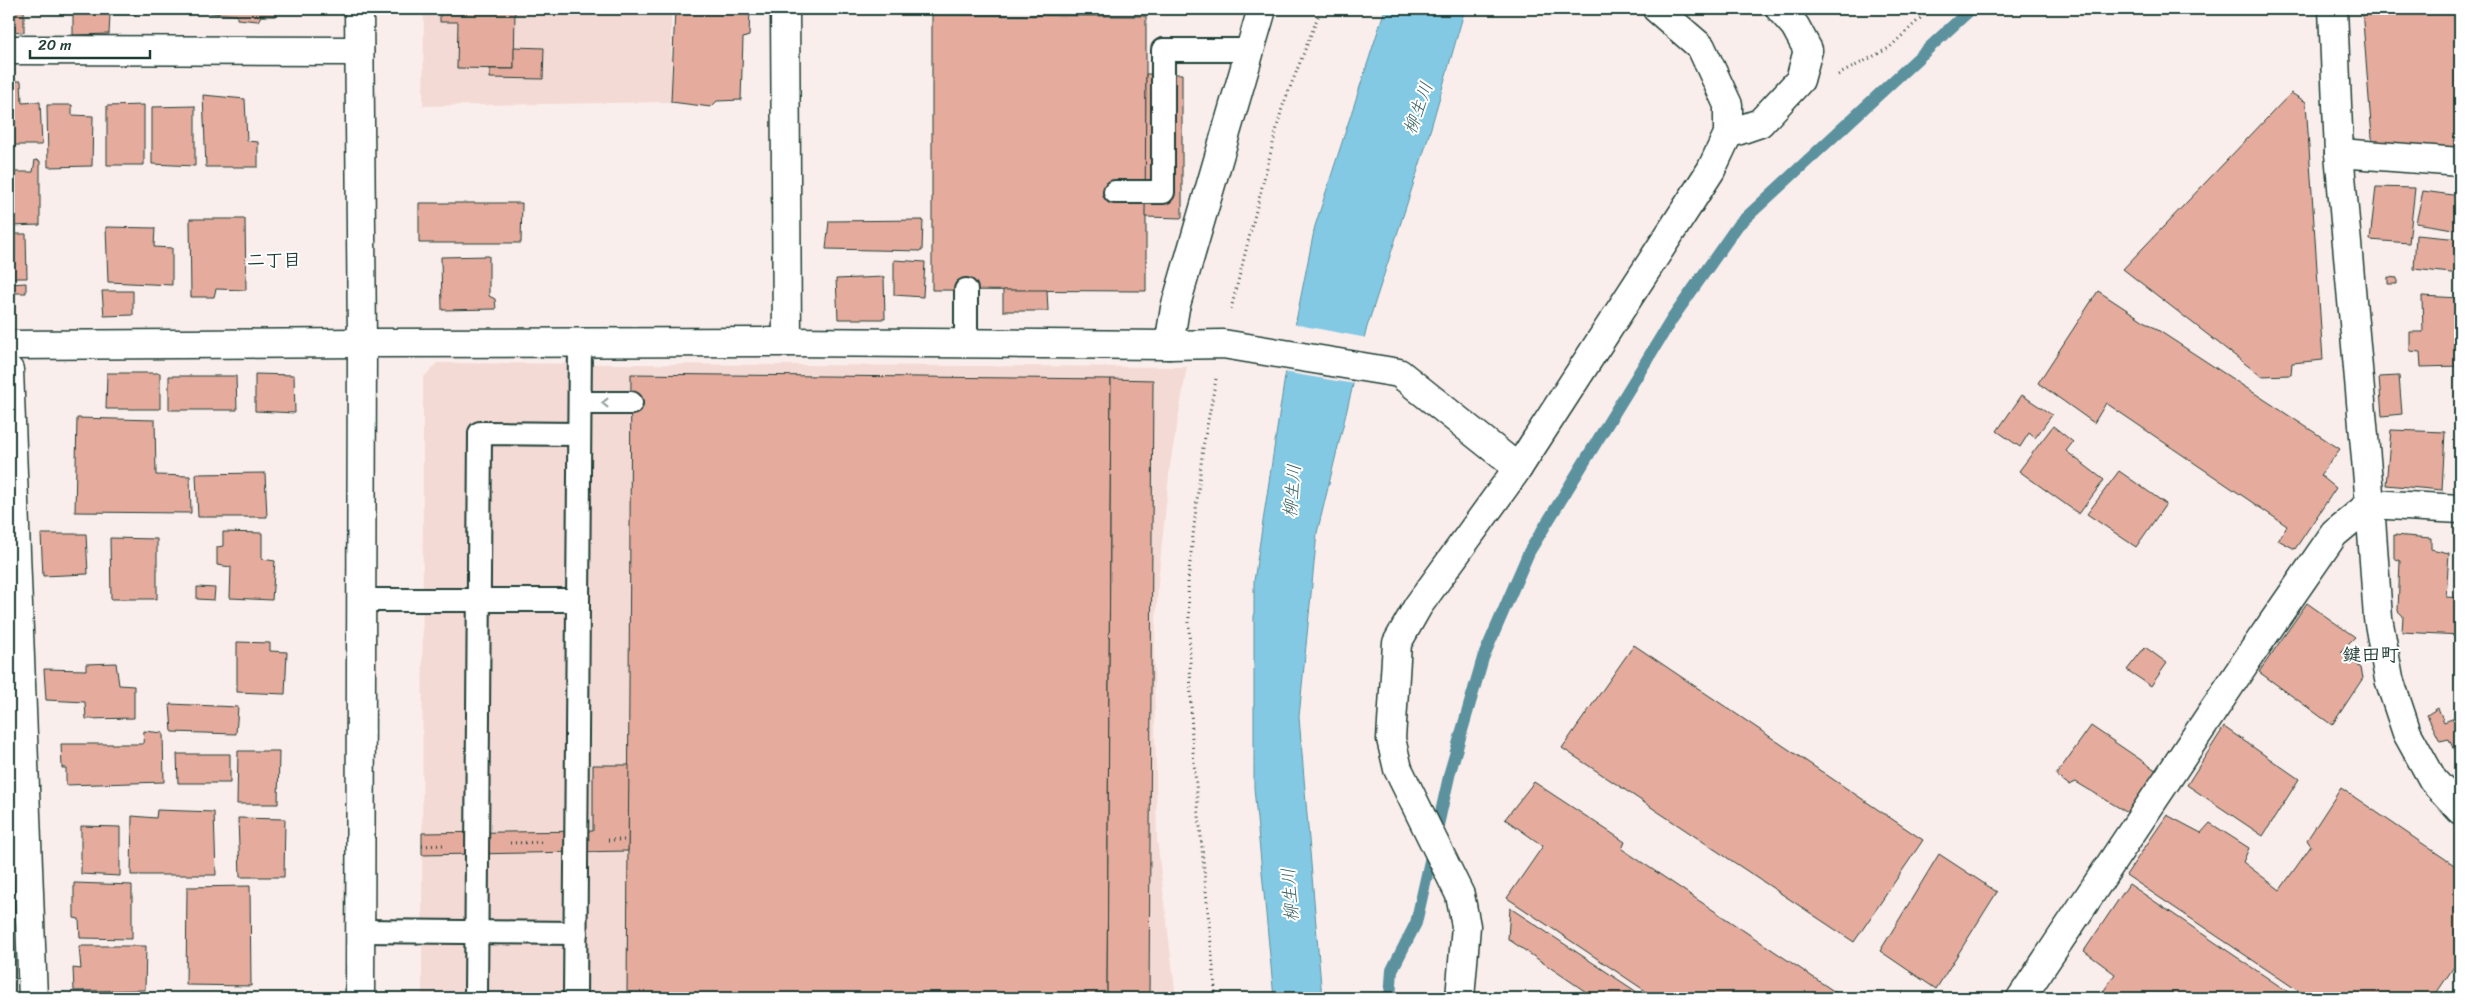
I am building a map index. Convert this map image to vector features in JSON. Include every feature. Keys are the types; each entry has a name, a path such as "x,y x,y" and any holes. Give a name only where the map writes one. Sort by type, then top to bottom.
{"street":[{"path":"359,9 362,343 360,998"},
{"path":"785,9 787,342"},
{"path":"1169,345 1175,308 1262,9"},
{"path":"1460,998 1466,926 1460,895 1398,769 1391,739 1397,643 1418,606 1518,468 1711,170 1728,134 1728,105 1702,47 1657,9"},
{"path":"1728,134 1760,123 1800,80 1808,50 1795,26 1780,9"},
{"path":"2333,9 2339,153 2370,504 2378,618 2390,679 2407,733 2433,780 2460,810"},
{"path":"9,50 358,51"},
{"path":"2339,153 2460,162"},
{"path":"9,345 787,342 1228,345 1399,373 1518,468"},
{"path":"9,370 10,492 33,998"},
{"path":"2021,998 2253,650 2334,534 2370,504 2460,509"}],"lane":[{"path":"1116,192 1163,192 1163,73 1154,50 1250,50"},
{"path":"966,290 966,343"},
{"path":"576,998 580,342"},
{"path":"580,403 631,404"},
{"path":"476,998 480,433 579,434"},
{"path":"361,600 578,600"},
{"path":"360,931 576,934"}],"path":[{"path":"1216,998 1192,741 1188,580 1203,447 1282,108 1321,9"},
{"path":"599,841 628,840"},
{"path":"501,844 550,842"},
{"path":"422,846 452,845"}],"shaded area":[{"path":"424,9 671,9 671,102 423,106"},
{"path":"437,363 1187,367 1170,466 1158,583 1154,662 1157,839 1176,998 422,998 423,378"}],"water":[{"name":"柳生川","path":"1385,9 1465,9 1426,145 1367,327 1317,533 1299,717 1322,998 1274,998 1254,788 1254,581 1285,376 1315,226"}],"pier":[{"path":"1293,324 1367,338 1355,384 1283,372"}],"building":[{"path":"9,9 24,9 24,32 9,31"},
{"path":"73,9 136,9 136,14 110,14 109,34 73,35"},
{"path":"198,9 275,9 275,16 261,16 258,21 237,19 237,15 198,12"},
{"path":"440,9 515,9 514,69 457,68 458,22 440,22"},
{"path":"675,9 750,9 749,36 743,38 741,100 717,101 711,107 671,102"},
{"path":"2362,9 2460,9 2460,155 2373,150"},
{"path":"932,15 1146,16 1146,291 932,290"},
{"path":"514,47 544,48 543,79 490,78 490,69 514,69"},
{"path":"1146,74 1182,74 1182,218 1145,217"},
{"path":"9,81 21,81 22,103 40,102 42,145 12,145"},
{"path":"2291,93 2306,102 2323,360 2292,363 2291,375 2261,376 2123,269"},
{"path":"203,95 245,99 247,141 258,142 258,167 206,167"},
{"path":"47,105 72,105 72,115 93,116 92,166 48,167"},
{"path":"144,105 144,165 107,165 107,106"},
{"path":"195,106 195,166 152,164 152,107"},
{"path":"35,160 40,161 40,225 9,226 9,172 33,172"},
{"path":"2376,187 2415,188 2409,243 2370,240"},
{"path":"2423,191 2460,196 2460,230 2416,223"},
{"path":"419,203 522,203 521,243 419,243"},
{"path":"190,219 245,219 246,290 216,289 214,297 191,297"},
{"path":"923,220 922,251 826,249 829,221"},
{"path":"106,227 155,228 154,247 172,248 172,285 108,282"},
{"path":"9,234 26,234 27,278 9,278"},
{"path":"2416,235 2460,239 2460,274 2414,269"},
{"path":"489,256 489,296 495,299 496,309 442,310 441,257"},
{"path":"894,260 925,262 923,297 894,295"},
{"path":"884,277 885,319 838,319 836,279"},
{"path":"2388,277 2397,278 2397,284 2388,284"},
{"path":"26,283 26,293 9,293 9,284"},
{"path":"1003,290 1047,290 1048,311 1003,311"},
{"path":"102,291 133,291 133,315 104,316"},
{"path":"2098,291 2340,449 2320,475 2336,488 2295,549 2278,540 2287,526 2106,403 2094,423 2038,383"},
{"path":"2422,296 2460,298 2460,366 2421,367 2420,352 2410,351 2410,332 2423,332"},
{"path":"107,373 160,373 160,409 106,409"},
{"path":"255,374 294,375 295,413 255,411"},
{"path":"631,374 1111,379 1107,998 627,998"},
{"path":"169,376 236,376 237,410 169,410"},
{"path":"2399,376 2402,414 2382,416 2379,377"},
{"path":"1111,379 1153,380 1149,998 1107,998"},
{"path":"2022,395 2052,415 2035,438 2029,433 2020,447 1997,431"},
{"path":"77,418 155,420 156,475 190,476 191,513 75,512"},
{"path":"2053,426 2073,442 2066,451 2104,480 2079,514 2019,471"},
{"path":"2391,430 2445,432 2442,490 2386,485"},
{"path":"2119,471 2166,504 2136,547 2087,514"},
{"path":"265,473 267,517 198,517 196,474"},
{"path":"223,532 262,533 262,559 275,561 272,600 230,598 231,567 217,565 217,547 223,546"},
{"path":"41,534 86,534 88,574 43,576"},
{"path":"2394,535 2431,538 2431,549 2449,553 2446,597 2460,598 2460,635 2402,632 2403,616 2398,611 2400,561 2394,558"},
{"path":"110,538 157,539 157,599 111,599"},
{"path":"197,587 215,588 214,600 197,599"},
{"path":"2307,603 2355,637 2341,651 2361,668 2363,678 2332,725 2259,672"},
{"path":"237,642 270,643 270,651 287,652 285,694 237,692"},
{"path":"1634,645 1923,840 1854,942 1562,748"},
{"path":"2145,647 2167,663 2151,686 2127,670"},
{"path":"116,663 119,685 134,686 134,718 86,719 85,702 46,700 44,669 86,670 86,664"},
{"path":"170,704 238,707 236,734 172,732"},
{"path":"2438,708 2444,722 2460,716 2460,764 2449,739 2440,741 2427,715"},
{"path":"2091,726 2157,771 2128,813 2076,782 2069,785 2056,775"},
{"path":"2224,727 2299,779 2263,836 2187,785"},
{"path":"144,731 163,733 164,782 66,785 66,768 62,768 61,744 143,744"},
{"path":"238,751 279,751 278,804 237,804"},
{"path":"177,754 230,754 230,783 178,783"},
{"path":"593,765 629,765 628,851 422,855 422,833 593,831"},
{"path":"1534,782 1625,842 1622,849 1844,998 1656,998 1507,898 1543,846 1505,819"},
{"path":"2341,788 2460,869 2460,958 2433,998 2309,998 2126,875 2167,815 2201,833 2210,823 2249,848 2243,862 2280,890 2311,846 2307,840"},
{"path":"157,810 214,812 216,875 131,875 132,816 156,818"},
{"path":"238,818 285,819 284,877 240,877"},
{"path":"81,826 120,827 120,876 81,874"},
{"path":"1939,854 1997,892 1936,989 1880,951"},
{"path":"74,883 132,885 132,939 80,938 79,919 74,918"},
{"path":"2129,884 2297,998 2099,998 2115,974 2084,951"},
{"path":"250,886 251,986 186,985 187,887"},
{"path":"1510,908 1646,998 1595,998 1508,939"},
{"path":"79,946 146,946 145,990 74,991 73,968 81,969"},
{"path":"193,996 249,998 193,998"}],"waterway":[{"path":"1390,998 1392,970 1416,923 1450,772 1483,658 1529,552 1672,319 1738,225 1971,9"}],"district":[{"name":"二丁目","path":"274,260"},
{"name":"鍵田町","path":"2371,654"}]}
